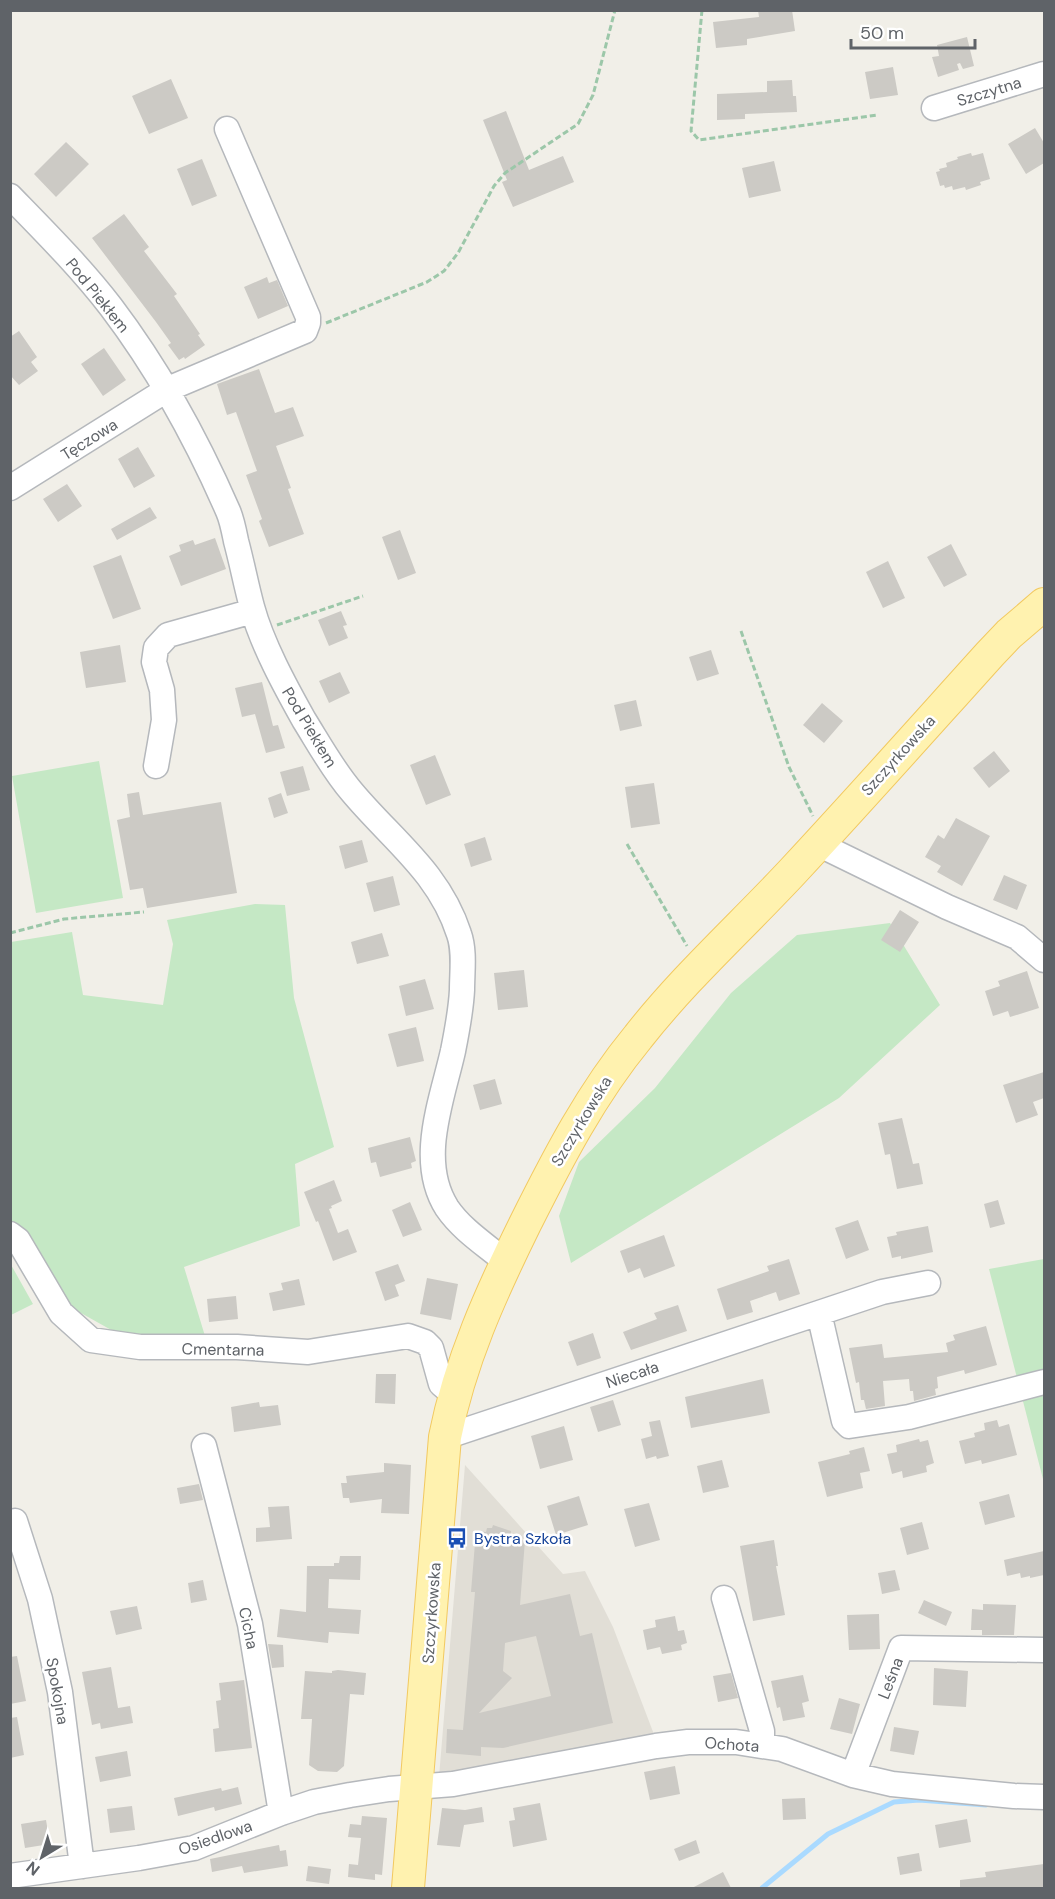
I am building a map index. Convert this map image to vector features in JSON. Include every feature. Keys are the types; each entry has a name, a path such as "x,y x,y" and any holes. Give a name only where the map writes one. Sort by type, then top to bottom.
{"main road":[{"name":"Szczyrkowska","path":"408,1888 445,1437 454,1395 475,1333 559,1155 597,1091 639,1036 990,654 1044,604"}],"street":[{"name":"Szczytna","path":"934,108 1044,74"},
{"path":"227,129 308,317 305,332"},
{"name":"Pod Piekłem","path":"10,196 111,307 168,389 230,514 257,620 278,672 330,762 349,789 430,876 453,916 461,939 463,966 461,1001 454,1046 439,1107 433,1165 437,1188 446,1207 473,1236 507,1262"},
{"name":"Tęczowa","path":"10,488 168,389 305,332"},
{"path":"156,766 164,720 162,690 154,662 156,648 168,634 257,620"},
{"path":"820,841 947,908 1017,937 1044,960"},
{"name":"Cmentarna","path":"10,1234 18,1240 61,1313 91,1340 140,1347 237,1347 308,1352 408,1336 425,1342 431,1348 441,1384 454,1395"},
{"name":"Niecała","path":"445,1437 882,1292 928,1283"},
{"path":"819,1313 844,1422 849,1426 909,1417 1044,1382"},
{"name":"Cicha","path":"204,1446 250,1624 281,1813"},
{"name":"Spokojna","path":"15,1521 40,1599 60,1692 82,1866"},
{"path":"724,1598 762,1731 762,1745"},
{"name":"Leśna","path":"853,1775 901,1648 1044,1650"},
{"name":"Ochota","path":"417,1786 453,1784 656,1746 727,1741 762,1745 789,1752 853,1775 892,1784 1044,1797"},
{"name":"Osiedlowa","path":"10,1876 194,1848 315,1802 417,1786"}],"path":[{"path":"305,332 427,282 444,271 458,253 494,186 505,173 578,124 593,95 615,10"},
{"path":"702,10 691,130 699,140 877,115"},
{"path":"257,620 363,596"},
{"path":"741,630 789,767 820,841"},
{"path":"627,844 682,939 701,967"},
{"path":"10,933 64,919 144,912"}],"shaded area":[{"path":"465,1465 563,1574 585,1571 613,1627 655,1737 439,1777"}],"green space":[{"path":"99,761 123,898 36,913 12,776"},
{"path":"255,904 285,905 294,998 334,1147 295,1164 300,1226 184,1267 205,1336 158,1339 113,1331 72,1308 11,1223 11,942 72,932 83,995 163,1005 173,944 167,920"},
{"path":"890,923 940,1005 839,1098 571,1263 559,1216 579,1162 655,1088 731,993 797,935"},
{"path":"1044,1259 1044,1483 989,1269"},
{"path":"10,1263 33,1304 11,1315 10,1315"}],"building":[{"path":"758,10 792,10 795,31 747,39 747,45 716,48 713,22 759,17"},
{"path":"967,37 974,66 963,69 960,63 957,64 959,70 938,77 932,57 939,56 937,45"},
{"path":"893,67 898,95 870,99 865,72"},
{"path":"171,79 188,118 149,134 132,96"},
{"path":"792,80 797,112 745,114 745,119 717,120 717,94 767,92 767,81"},
{"path":"506,111 529,170 563,156 574,182 513,207 502,182 507,180 483,120"},
{"path":"1035,128 1044,143 1044,163 1026,174 1008,144"},
{"path":"66,142 89,164 56,197 34,174"},
{"path":"971,153 972,156 983,153 990,179 966,190 965,187 953,190 952,186 945,188 944,185 940,186 936,172 947,167 946,163 958,159 957,157"},
{"path":"202,159 217,196 192,206 177,169"},
{"path":"774,161 781,191 749,198 742,168"},
{"path":"124,214 149,247 144,251 177,294 174,296 205,345 185,359 184,357 179,360 168,345 171,343 92,238"},
{"path":"267,277 269,283 277,280 288,306 258,319 244,287"},
{"path":"19,331 37,357 31,362 38,371 19,385 10,375 10,337"},
{"path":"104,348 126,380 103,396 81,364"},
{"path":"259,369 275,413 293,407 304,436 276,446 304,534 269,547 259,521 262,519 246,475 257,471 236,412 227,415 217,384"},
{"path":"138,447 155,476 134,488 118,459"},
{"path":"67,484 82,506 58,522 43,499"},
{"path":"150,507 157,518 117,540 111,529"},
{"path":"400,530 416,573 398,580 382,537"},
{"path":"215,538 226,569 181,586 169,556 181,551 179,545 193,540 195,545"},
{"path":"951,544 967,575 944,587 927,557"},
{"path":"121,555 141,609 113,619 93,566"},
{"path":"888,561 905,598 883,608 866,572"},
{"path":"341,611 347,625 343,626 348,638 329,646 318,620"},
{"path":"120,645 126,682 86,688 80,652"},
{"path":"711,650 719,674 697,681 689,657"},
{"path":"340,672 350,693 329,703 319,681"},
{"path":"262,682 273,726 278,725 285,748 266,753 255,714 242,717 235,688"},
{"path":"636,700 642,726 620,731 614,705"},
{"path":"822,703 843,721 824,743 803,725"},
{"path":"994,751 1010,771 989,788 973,768"},
{"path":"435,755 451,795 426,805 410,765"},
{"path":"303,766 310,790 287,796 280,772"},
{"path":"654,783 660,824 631,828 625,787"},
{"path":"139,792 143,815 221,802 237,893 147,908 143,888 130,890 117,820 130,817 127,794"},
{"path":"281,793 288,813 274,818 268,798"},
{"path":"956,818 990,836 962,886 937,872 941,866 925,857 938,835 944,839"},
{"path":"485,837 492,860 471,867 464,844"},
{"path":"362,840 368,862 345,869 339,846"},
{"path":"1004,875 1027,885 1017,910 993,900"},
{"path":"393,876 400,905 374,912 366,883"},
{"path":"900,910 919,922 900,952 881,940"},
{"path":"382,933 389,956 357,964 351,942"},
{"path":"524,970 528,1007 498,1010 494,973"},
{"path":"1027,971 1039,1008 1010,1017 1008,1011 993,1016 985,991 1000,986 998,981"},
{"path":"425,979 434,1009 406,1016 399,986"},
{"path":"416,1027 424,1061 397,1067 388,1034"},
{"path":"1044,1072 1044,1098 1033,1102 1038,1115 1016,1123 1003,1085"},
{"path":"495,1079 502,1104 480,1110 473,1085"},
{"path":"902,1118 913,1164 919,1163 923,1184 897,1189 890,1154 885,1155 878,1123"},
{"path":"410,1137 416,1161 411,1163 412,1168 380,1177 376,1162 371,1163 368,1148"},
{"path":"334,1180 342,1201 329,1209 338,1233 348,1229 357,1252 333,1261 304,1192"},
{"path":"998,1200 1005,1224 990,1228 984,1204"},
{"path":"410,1202 422,1230 403,1237 392,1210"},
{"path":"858,1220 869,1250 846,1259 835,1228"},
{"path":"928,1226 933,1252 901,1259 901,1256 892,1258 887,1237 897,1235 896,1232"},
{"path":"664,1235 675,1266 644,1278 640,1268 628,1273 620,1251"},
{"path":"789,1259 800,1294 779,1301 776,1292 750,1301 753,1312 727,1320 717,1289 769,1271 767,1266"},
{"path":"398,1264 405,1281 395,1285 399,1296 385,1301 375,1272"},
{"path":"427,1278 458,1284 451,1320 420,1314"},
{"path":"299,1279 305,1305 273,1311 269,1293 283,1290 281,1283"},
{"path":"236,1296 238,1319 209,1322 207,1299"},
{"path":"678,1305 687,1331 631,1350 623,1332 657,1319 654,1313"},
{"path":"986,1326 997,1365 965,1374 964,1370 937,1377 936,1395 914,1401 909,1379 883,1381 885,1406 866,1409 864,1400 861,1400 859,1382 856,1383 849,1348 882,1344 884,1358 948,1352 946,1343 955,1340 953,1335"},
{"path":"593,1333 601,1358 577,1366 568,1342"},
{"path":"376,1374 396,1374 395,1404 375,1403"},
{"path":"763,1379 770,1413 691,1428 685,1397"},
{"path":"613,1400 621,1425 598,1432 590,1407"},
{"path":"259,1402 260,1407 278,1405 281,1425 234,1432 231,1407"},
{"path":"660,1420 669,1456 646,1459 641,1439 652,1436 649,1422"},
{"path":"997,1420 999,1427 1009,1424 1017,1455 982,1464 981,1460 965,1464 959,1441 975,1437 974,1433 985,1430 984,1423"},
{"path":"564,1426 573,1460 540,1469 531,1436"},
{"path":"919,1439 920,1442 928,1440 934,1463 926,1466 927,1472 903,1478 902,1471 892,1474 887,1454 897,1452 896,1445"},
{"path":"864,1447 870,1471 860,1473 863,1488 827,1497 818,1462 850,1454 849,1451"},
{"path":"722,1460 729,1487 703,1493 697,1466"},
{"path":"384,1463 411,1465 409,1514 381,1513 382,1499 350,1503 349,1498 343,1498 341,1483 347,1483 346,1476 384,1472"},
{"path":"199,1484 203,1500 180,1504 177,1488"},
{"path":"1009,1494 1015,1517 985,1525 979,1502"},
{"path":"579,1496 588,1525 556,1535 547,1506"},
{"path":"649,1503 660,1540 635,1547 624,1509"},
{"path":"289,1506 292,1539 256,1542 256,1528 270,1527 268,1507"},
{"path":"922,1522 929,1549 907,1555 900,1528"},
{"path":"493,1525 511,1531 510,1539 525,1540 520,1605 570,1594 580,1636 592,1633 613,1723 503,1748 481,1747 481,1756 446,1753 447,1729 463,1730 475,1592 471,1592 476,1531 486,1532 487,1528 492,1528","holes":["536,1636 551,1696 479,1713 512,1678 503,1671 505,1643"]},
{"path":"774,1540 785,1615 753,1621 740,1546"},
{"path":"1044,1551 1044,1575 1021,1578 1020,1573 1007,1576 1004,1560"},
{"path":"340,1556 361,1556 360,1580 329,1579 328,1608 361,1610 359,1634 329,1632 328,1643 277,1637 280,1609 306,1612 307,1566 334,1566 334,1563 339,1563"},
{"path":"895,1570 900,1590 882,1594 878,1573"},
{"path":"203,1580 207,1600 191,1603 188,1583"},
{"path":"924,1600 952,1612 946,1626 918,1613"},
{"path":"983,1604 1016,1605 1014,1635 982,1635 982,1630 971,1630 972,1609 983,1610"},
{"path":"137,1606 142,1629 116,1635 110,1611"},
{"path":"879,1614 880,1649 849,1650 847,1615"},
{"path":"675,1616 678,1631 684,1630 687,1643 681,1645 682,1650 662,1654 660,1647 647,1650 643,1630 656,1627 655,1620"},
{"path":"268,1644 283,1645 284,1667 272,1668"},
{"path":"17,1656 26,1701 10,1704 10,1657"},
{"path":"111,1667 118,1708 130,1706 133,1723 101,1729 100,1723 92,1725 82,1672"},
{"path":"934,1668 968,1671 966,1707 933,1705"},
{"path":"338,1670 366,1673 364,1695 350,1694 344,1766 337,1772 318,1771 309,1765 312,1719 301,1719 305,1671 332,1673"},
{"path":"731,1673 738,1698 718,1702 713,1676"},
{"path":"803,1675 809,1701 802,1703 805,1717 783,1721 780,1707 777,1708 771,1681"},
{"path":"244,1680 252,1748 215,1752 213,1729 219,1728 216,1701 221,1700 219,1683"},
{"path":"839,1698 860,1704 852,1734 830,1729"},
{"path":"17,1717 24,1755 10,1758 10,1718"},
{"path":"894,1727 919,1731 914,1755 890,1751"},
{"path":"127,1751 131,1776 100,1782 95,1757"},
{"path":"675,1766 680,1794 650,1800 644,1772"},
{"path":"238,1787 242,1804 215,1811 214,1807 178,1816 174,1798 221,1788 222,1791"},
{"path":"805,1798 806,1819 783,1820 782,1799"},
{"path":"540,1803 547,1840 513,1847 509,1821 515,1820 513,1808"},
{"path":"132,1806 135,1830 110,1833 107,1809"},
{"path":"482,1807 484,1822 464,1825 460,1847 437,1845 442,1808 465,1810"},
{"path":"362,1816 387,1818 382,1875 375,1874 375,1880 348,1877 349,1864 358,1865 361,1838 348,1837 350,1824 361,1825"},
{"path":"967,1819 971,1842 939,1848 935,1825"},
{"path":"46,1820 50,1844 25,1848 21,1824"},
{"path":"696,1840 700,1853 679,1861 674,1849"},
{"path":"279,1845 280,1851 286,1850 288,1866 244,1873 242,1866 212,1872 210,1859"},
{"path":"919,1853 922,1871 900,1875 897,1857"},
{"path":"1044,1864 1044,1888 960,1888 960,1880 986,1877 985,1872"},
{"path":"308,1866 331,1869 329,1884 306,1881"},
{"path":"723,1872 731,1888 692,1888"}],"waterway":[{"path":"762,1888 828,1834 894,1802 919,1800 986,1805"}],"place":[{"name":"Bystra Szkoła","path":"457,1538"}]}
